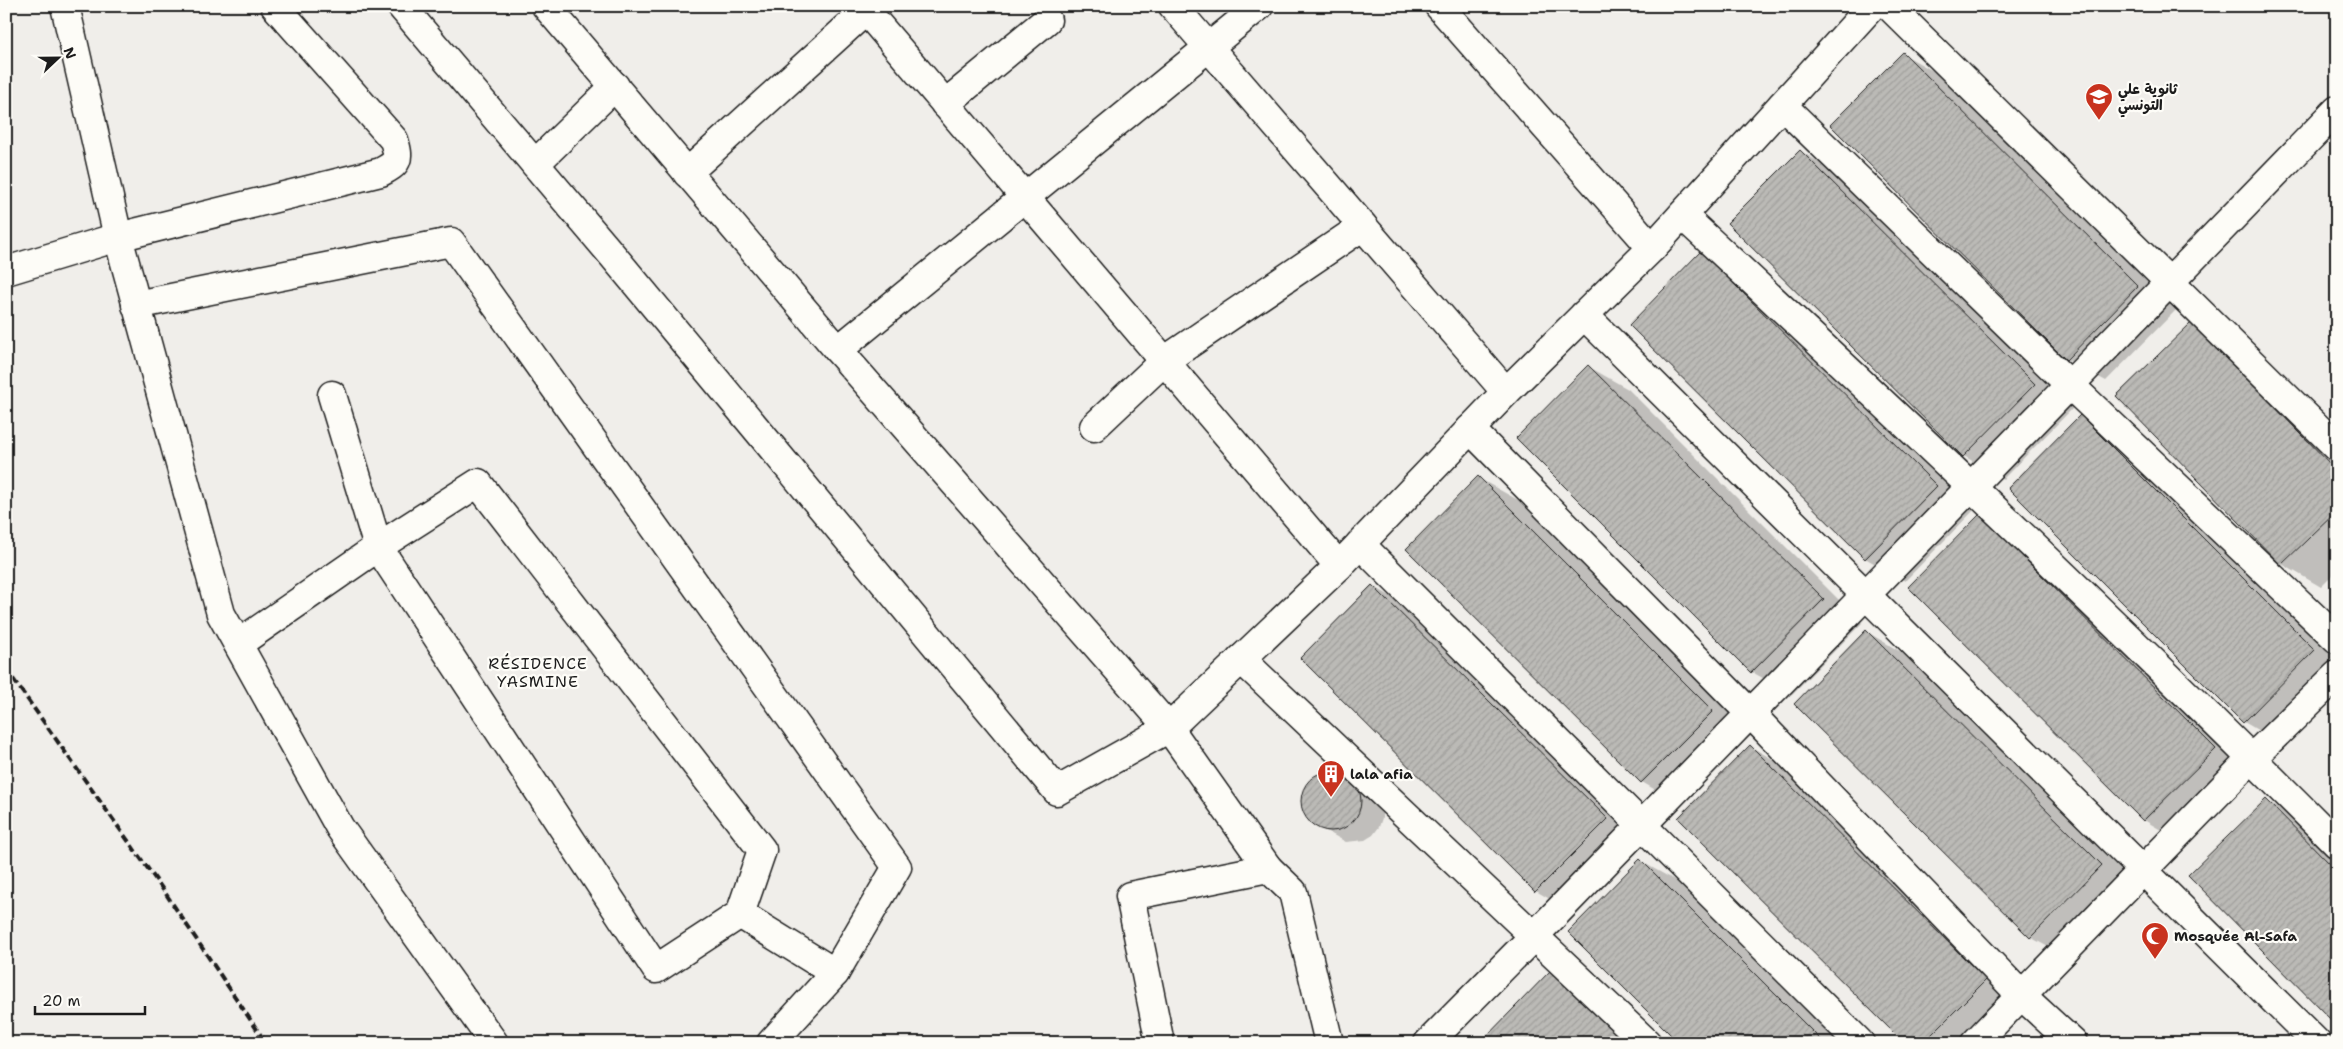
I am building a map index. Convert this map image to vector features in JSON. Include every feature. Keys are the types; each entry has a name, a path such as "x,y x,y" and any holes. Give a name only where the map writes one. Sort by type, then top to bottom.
{"street":[{"path":"65,6 118,237 221,614 340,828 494,1043"},
{"path":"6,270 118,237 381,172 394,165 398,155 394,140 275,6"},
{"path":"401,6 535,164 1057,791 1169,728 1339,566 1506,392 1652,248 1872,6"},
{"path":"546,6 838,350 1169,728 1268,868 1292,892 1329,1043"},
{"path":"1173,6 1506,392"},
{"path":"838,350 1259,6"},
{"path":"1439,6 1652,248"},
{"path":"1888,6 2337,447"},
{"path":"687,173 866,8 945,104 1339,566"},
{"path":"945,104 1047,20"},
{"path":"535,164 615,86"},
{"path":"1782,105 2070,385 2337,639"},
{"path":"1428,1043 1642,826 2337,110"},
{"path":"1682,215 1972,485 2252,758 2337,844"},
{"path":"1094,427 1164,361 1363,226"},
{"path":"136,305 451,242 897,867 835,973 771,1043"},
{"path":"1584,315 2142,870 2302,1038"},
{"path":"238,644 378,547 478,483 762,850 740,914 656,969 378,547 332,395"},
{"path":"1470,429 1750,714 2021,995 2073,1043"},
{"path":"1360,544 1860,1043"},
{"path":"1241,660 1647,1043"},
{"path":"1975,1043 2252,758 2337,675"},
{"path":"1160,1043 1130,896 1268,868"},
{"path":"740,914 835,973"}],"building":[{"path":"1903,52 2138,286 2066,360 1830,125"},
{"path":"1800,150 2035,384 1963,457 1727,223"},
{"path":"1701,251 1937,486 1865,559 1629,325"},
{"path":"2192,322 2337,471 2337,511 2281,565 2116,396"},
{"path":"1588,365 1824,599 1751,673 1516,438"},
{"path":"2080,415 2315,650 2243,723 2008,488"},
{"path":"1478,476 1713,711 1641,783 1406,549"},
{"path":"1980,514 2216,749 2143,821 1908,587"},
{"path":"1372,585 1608,819 1535,892 1300,658"},
{"path":"1866,630 2102,865 2030,938 1794,704"},
{"path":"1750,745 1986,980 1923,1043 1904,1043 1678,818"},
{"name":"lala afia","path":"1325,771 1337,771 1348,776 1356,784 1361,795 1359,813 1348,826 1337,831 1325,831 1314,826 1306,818 1301,807 1301,795 1306,784 1314,776"},
{"path":"2266,799 2337,871 2337,1026 2188,875"},
{"path":"1640,859 1824,1043 1679,1043 1568,932"},
{"path":"1552,969 1626,1043 1480,1043"}],"railway":[{"path":"6,669 166,894 266,1043"}],"place":[{"name":"ثانوية علي التونسي","path":"2099,121"},
{"name":"lala afia","path":"1331,798"},
{"name":"Mosquée Al-Safa","path":"2155,960"}],"district":[{"name":"RÉSIDENCE YASMINE","path":"538,672"}]}
